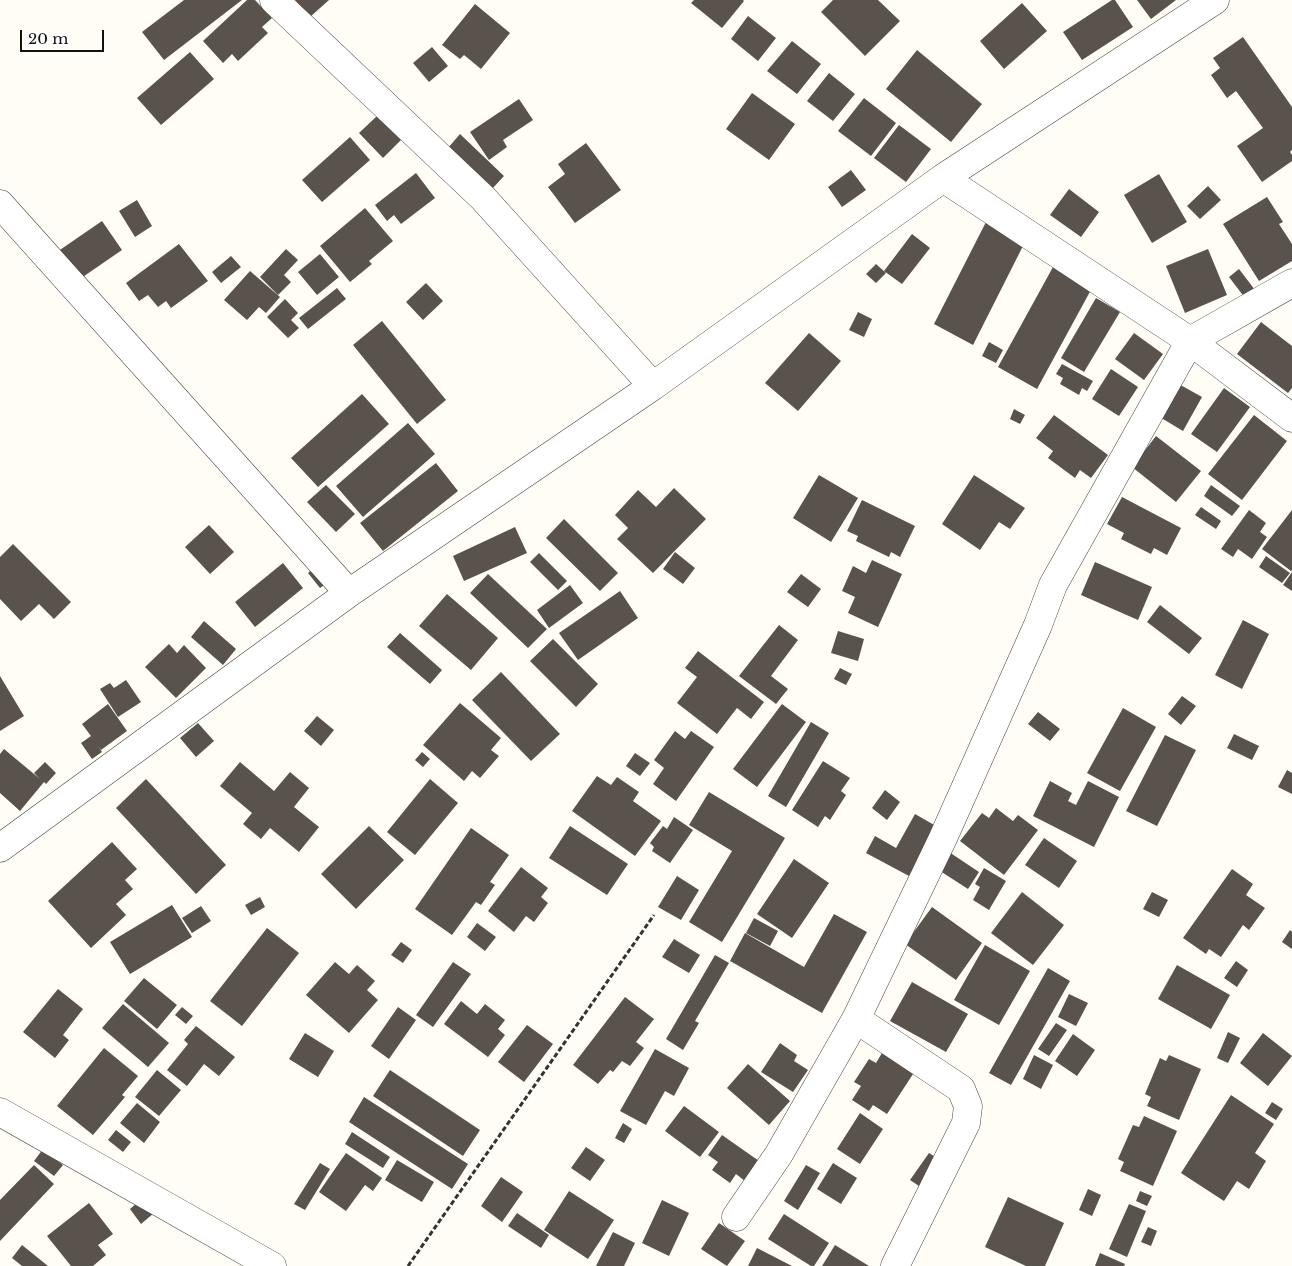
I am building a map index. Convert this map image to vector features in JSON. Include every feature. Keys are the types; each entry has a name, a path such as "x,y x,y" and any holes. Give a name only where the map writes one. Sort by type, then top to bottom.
{"street":[{"path":"274,0 484,198 653,386"},
{"path":"0,848 350,592 653,386 944,178 1215,0"},
{"path":"944,178 1190,341 1292,418"},
{"path":"0,204 350,592"},
{"path":"736,1217 779,1154 856,1020 942,838 1038,625 1053,585 1190,341 1292,283"},
{"path":"856,1020 961,1089 968,1106 966,1123 895,1266"},
{"path":"0,1112 272,1266"}],"path":[{"path":"408,1266 654,915"}],"building":[{"path":"184,0 242,0 164,60 142,32"},
{"path":"247,0 255,0 272,18 262,27 268,33 238,61 232,54 223,63 203,41"},
{"path":"295,0 329,0 310,17"},
{"path":"694,0 744,1 722,28 691,3"},
{"path":"833,0 878,0 900,21 865,56 821,12"},
{"path":"1112,0 1115,0 1133,27 1082,60 1063,32"},
{"path":"1137,0 1176,0 1151,19"},
{"path":"1022,3 1047,31 1004,69 980,41"},
{"path":"475,4 510,33 481,69 464,55 460,59 442,45"},
{"path":"748,16 776,38 758,61 731,39"},
{"path":"1243,37 1292,107 1292,150 1290,152 1292,161 1262,182 1237,146 1263,128 1236,91 1227,98 1211,75 1220,68 1213,58"},
{"path":"792,41 821,64 797,94 767,71"},
{"path":"432,47 448,66 429,82 413,63"},
{"path":"917,50 982,104 951,142 886,89"},
{"path":"190,52 214,79 161,125 137,98"},
{"path":"829,73 855,94 833,121 807,101"},
{"path":"752,93 795,124 769,160 726,129"},
{"path":"864,98 896,123 871,156 838,131"},
{"path":"519,99 533,120 503,140 507,147 489,160 470,132"},
{"path":"377,116 401,140 383,158 359,133"},
{"path":"899,125 931,149 906,182 874,158"},
{"path":"460,134 504,176 492,189 448,148"},
{"path":"350,137 370,160 322,202 302,180"},
{"path":"586,143 621,190 575,223 548,187 565,174 558,164"},
{"path":"851,170 866,190 842,207 828,187"},
{"path":"416,173 435,198 401,224 394,215 387,221 375,205"},
{"path":"1159,174 1187,222 1152,243 1124,195"},
{"path":"1208,186 1221,200 1200,219 1187,206"},
{"path":"1069,189 1099,212 1081,237 1050,215"},
{"path":"1267,197 1283,222 1279,224 1292,244 1292,261 1259,281 1223,224"},
{"path":"137,200 152,226 135,237 119,211"},
{"path":"365,208 393,241 369,261 372,264 350,282 320,246"},
{"path":"102,221 122,250 74,283 54,254"},
{"path":"986,222 1025,242 973,345 934,324"},
{"path":"912,234 930,248 902,284 884,271"},
{"path":"179,244 208,281 171,308 166,301 158,307 148,295 139,301 126,283"},
{"path":"286,249 298,260 284,275 291,282 278,295 260,277"},
{"path":"1208,249 1227,295 1185,313 1166,266"},
{"path":"320,254 339,277 317,295 298,272"},
{"path":"231,256 241,267 221,283 212,272"},
{"path":"876,264 886,273 876,283 866,274"},
{"path":"1053,267 1092,288 1037,389 998,367"},
{"path":"1239,269 1255,290 1245,298 1229,277"},
{"path":"250,271 280,297 266,313 259,307 247,320 224,300"},
{"path":"426,283 443,301 423,320 406,302"},
{"path":"337,288 346,299 308,329 299,318"},
{"path":"1096,298 1120,312 1084,372 1061,358"},
{"path":"285,299 298,313 291,320 299,328 288,338 267,317"},
{"path":"858,312 872,319 864,337 849,330"},
{"path":"382,321 446,400 417,424 353,345"},
{"path":"1261,322 1292,346 1292,388 1288,393 1237,354"},
{"path":"809,333 841,361 798,411 765,383"},
{"path":"1134,333 1163,354 1144,380 1115,359"},
{"path":"989,342 1003,350 996,363 982,356"},
{"path":"1062,364 1093,381 1087,391 1082,388 1079,395 1060,384 1063,378 1056,374"},
{"path":"1111,369 1138,387 1119,416 1092,399"},
{"path":"1177,383 1202,397 1183,431 1158,416"},
{"path":"1224,388 1250,407 1217,452 1191,434"},
{"path":"362,394 389,424 318,487 291,458"},
{"path":"1014,409 1025,415 1020,424 1010,419"},
{"path":"1054,415 1108,455 1091,478 1080,470 1075,478 1048,458 1053,451 1036,438"},
{"path":"1254,415 1287,441 1242,500 1208,474"},
{"path":"408,423 435,454 363,517 336,486"},
{"path":"1156,436 1201,471 1176,502 1132,467"},
{"path":"436,463 458,491 383,551 360,523"},
{"path":"819,475 858,498 831,542 793,518"},
{"path":"974,475 1025,508 1010,529 999,522 980,550 942,524"},
{"path":"326,485 355,514 336,532 307,502"},
{"path":"1211,485 1240,506 1232,516 1204,496"},
{"path":"674,488 706,519 653,573 617,539 628,528 615,515 638,490 656,507"},
{"path":"1122,497 1181,528 1167,555 1154,548 1151,554 1121,539 1124,533 1107,524"},
{"path":"862,500 915,526 900,557 891,552 889,557 856,541 858,536 847,531"},
{"path":"1201,507 1221,521 1216,529 1195,515"},
{"path":"1249,510 1266,523 1260,532 1267,537 1252,559 1238,549 1233,557 1221,549"},
{"path":"1292,510 1292,570 1291,571 1262,549"},
{"path":"564,519 618,573 600,591 546,538"},
{"path":"209,525 234,552 210,574 185,547"},
{"path":"515,527 527,553 464,581 453,556"},
{"path":"13,544 71,602 54,619 39,604 21,621 0,599 0,557"},
{"path":"675,552 695,568 683,584 663,569"},
{"path":"539,553 567,581 558,590 530,562"},
{"path":"1266,556 1290,573 1282,583 1259,567"},
{"path":"872,560 902,574 878,627 848,613 855,597 842,591 853,566 866,573"},
{"path":"1095,562 1152,587 1138,620 1081,595"},
{"path":"283,563 303,588 255,627 235,602"},
{"path":"318,565 331,580 320,588 308,573"},
{"path":"1292,572 1292,591 1283,585"},
{"path":"488,574 547,629 528,648 470,593"},
{"path":"801,574 821,589 808,607 787,592"},
{"path":"570,585 583,603 549,628 537,610"},
{"path":"620,591 638,618 578,660 559,633"},
{"path":"447,594 498,638 471,670 419,626"},
{"path":"1160,605 1202,638 1189,654 1147,622"},
{"path":"1243,620 1269,634 1242,689 1215,675"},
{"path":"204,621 236,649 223,665 191,637"},
{"path":"779,625 798,640 771,676 788,689 776,704 739,676"},
{"path":"838,631 864,639 858,661 831,653"},
{"path":"400,633 442,670 430,684 387,647"},
{"path":"553,639 598,684 576,707 530,661"},
{"path":"169,644 177,653 184,645 206,668 176,698 145,667"},
{"path":"698,651 764,702 751,719 737,708 717,734 677,703 697,677 685,668"},
{"path":"840,668 852,674 846,685 834,679"},
{"path":"501,672 560,734 531,761 472,700"},
{"path":"0,676 24,716 0,731"},
{"path":"126,680 141,702 118,717 100,689 110,683 114,688"},
{"path":"1182,696 1196,706 1181,725 1168,714"},
{"path":"460,703 501,738 491,750 499,756 480,778 472,771 464,781 423,745"},
{"path":"108,704 127,731 101,750 98,746 102,752 92,759 81,743 91,736 82,724"},
{"path":"782,704 806,722 757,787 733,769"},
{"path":"1123,708 1156,727 1120,791 1087,773"},
{"path":"1038,712 1060,729 1050,741 1028,724"},
{"path":"317,716 334,730 321,746 304,731"},
{"path":"811,722 829,733 786,807 768,796"},
{"path":"198,723 214,741 196,757 180,738"},
{"path":"675,731 685,739 691,731 714,747 676,801 653,784 664,768 654,760"},
{"path":"1234,734 1259,746 1252,760 1227,748"},
{"path":"1165,735 1196,750 1157,826 1126,811"},
{"path":"4,749 40,779 34,773 45,762 56,773 46,784 44,782 20,811 0,793 0,754"},
{"path":"422,752 430,759 423,767 415,760"},
{"path":"635,753 650,763 640,776 626,766"},
{"path":"823,761 850,778 841,791 846,795 830,820 825,816 818,827 792,810"},
{"path":"240,762 274,791 290,772 309,788 294,807 319,827 299,852 270,828 261,839 243,824 252,813 220,786"},
{"path":"1287,770 1292,773 1292,794 1278,787"},
{"path":"597,776 611,785 617,777 639,792 633,801 661,821 635,856 572,811"},
{"path":"146,779 226,865 196,894 116,808"},
{"path":"430,779 458,803 415,855 387,832"},
{"path":"1050,781 1072,793 1068,801 1076,805 1088,781 1119,797 1094,847 1033,816"},
{"path":"885,790 900,802 887,820 872,808"},
{"path":"709,792 785,838 722,942 689,922 732,851 689,825"},
{"path":"996,808 1013,821 1018,815 1038,830 1004,875 960,841 982,813 989,818"},
{"path":"915,814 936,826 909,876 866,853 875,836 896,848"},
{"path":"674,817 693,830 670,863 652,851 654,847 650,843 663,826 667,829"},
{"path":"369,826 404,860 356,909 321,874"},
{"path":"570,826 628,864 607,895 549,858"},
{"path":"471,828 509,855 490,882 495,885 481,905 476,902 452,935 415,909"},
{"path":"1044,838 1077,861 1059,888 1025,865"},
{"path":"112,842 137,869 125,880 133,889 116,904 126,915 91,948 48,901"},
{"path":"949,852 979,872 968,889 937,869"},
{"path":"794,859 829,883 792,938 757,914"},
{"path":"521,867 548,888 541,897 548,903 534,922 526,916 514,932 488,911"},
{"path":"984,868 1006,881 989,910 973,900 980,887 975,884"},
{"path":"1232,869 1253,884 1246,895 1265,908 1249,930 1243,925 1221,957 1209,949 1206,954 1183,938"},
{"path":"677,876 699,890 681,920 658,907"},
{"path":"1022,892 1064,925 1033,965 991,933"},
{"path":"1152,892 1168,900 1159,917 1143,909"},
{"path":"260,897 265,907 251,915 245,905"},
{"path":"172,905 192,937 130,974 110,942"},
{"path":"201,906 211,921 192,933 182,918"},
{"path":"932,907 982,943 956,980 905,944"},
{"path":"834,914 867,932 822,1013 730,961 745,933 804,967"},
{"path":"754,918 778,931 770,946 746,933"},
{"path":"477,923 496,937 485,951 467,937"},
{"path":"267,928 299,953 242,1026 210,1001"},
{"path":"1290,930 1292,932 1292,949 1282,942"},
{"path":"674,939 700,955 689,973 662,957"},
{"path":"401,942 412,950 403,963 391,955"},
{"path":"985,945 1030,971 999,1025 954,1000"},
{"path":"715,955 729,963 695,1021 699,1023 683,1050 666,1039"},
{"path":"1236,961 1248,970 1237,987 1224,978"},
{"path":"335,962 349,974 357,965 375,981 367,990 378,1000 349,1033 306,995"},
{"path":"453,962 471,974 433,1027 416,1015"},
{"path":"1177,965 1230,995 1211,1029 1158,999"},
{"path":"1048,968 1070,981 1011,1085 989,1073"},
{"path":"144,978 177,1005 157,1029 124,1001"},
{"path":"912,982 968,1014 946,1052 890,1021"},
{"path":"58,989 83,1009 63,1035 69,1040 55,1058 23,1032"},
{"path":"1069,994 1088,1003 1076,1026 1058,1017"},
{"path":"625,997 654,1019 636,1042 644,1048 630,1066 622,1061 613,1072 610,1070 598,1084 573,1065"},
{"path":"461,1001 477,1014 485,1004 505,1020 498,1029 505,1035 488,1057 444,1024"},
{"path":"123,1004 169,1043 148,1067 102,1028"},
{"path":"182,1007 193,1016 186,1024 175,1015"},
{"path":"398,1007 416,1020 389,1059 371,1046"},
{"path":"1056,1023 1067,1030 1049,1056 1038,1049"},
{"path":"527,1025 553,1044 524,1082 498,1062"},
{"path":"196,1026 235,1057 219,1076 204,1064 187,1086 167,1070 188,1044 184,1040"},
{"path":"1228,1032 1240,1038 1228,1063 1217,1058"},
{"path":"305,1033 334,1051 318,1077 289,1059"},
{"path":"1263,1033 1292,1056 1268,1086 1240,1063"},
{"path":"1073,1034 1095,1050 1077,1076 1055,1061"},
{"path":"780,1043 797,1055 794,1061 808,1070 793,1092 761,1072"},
{"path":"104,1048 138,1076 122,1095 125,1097 93,1135 57,1106"},
{"path":"655,1049 689,1068 674,1096 665,1091 646,1125 620,1111"},
{"path":"882,1053 913,1074 887,1114 873,1105 869,1111 852,1100 861,1086 854,1082 869,1059 876,1063"},
{"path":"1034,1055 1053,1065 1041,1089 1023,1079"},
{"path":"1169,1055 1201,1069 1179,1120 1147,1106 1151,1097 1145,1094 1160,1058 1166,1061"},
{"path":"748,1064 790,1101 769,1125 727,1088"},
{"path":"157,1070 181,1090 159,1116 135,1097"},
{"path":"390,1070 480,1130 463,1156 373,1096"},
{"path":"1231,1095 1274,1124 1255,1153 1266,1161 1249,1189 1237,1181 1224,1201 1181,1173"},
{"path":"364,1097 468,1164 452,1189 349,1122"},
{"path":"1272,1102 1283,1109 1276,1120 1265,1113"},
{"path":"137,1103 160,1122 144,1143 120,1123"},
{"path":"684,1106 719,1132 700,1157 665,1131"},
{"path":"860,1113 883,1129 860,1164 837,1149"},
{"path":"1144,1116 1177,1131 1153,1186 1120,1171 1124,1162 1118,1159 1133,1125 1139,1127"},
{"path":"623,1123 632,1129 624,1143 615,1138"},
{"path":"116,1130 131,1142 123,1152 108,1140"},
{"path":"352,1132 390,1157 383,1168 345,1144"},
{"path":"722,1135 759,1161 745,1181 736,1174 730,1183 712,1170 718,1162 708,1155"},
{"path":"586,1147 605,1160 590,1181 571,1168"},
{"path":"43,1149 63,1165 54,1176 34,1161"},
{"path":"346,1153 382,1178 373,1191 365,1185 346,1211 319,1192"},
{"path":"929,1153 940,1160 922,1188 910,1180"},
{"path":"397,1160 434,1182 422,1202 385,1180"},
{"path":"320,1163 330,1169 305,1210 294,1204"},
{"path":"833,1163 857,1178 841,1204 817,1189"},
{"path":"34,1165 54,1184 0,1241 0,1200"},
{"path":"806,1165 820,1173 798,1210 784,1201"},
{"path":"501,1177 523,1192 502,1222 481,1206"},
{"path":"1088,1189 1101,1195 1092,1216 1079,1210"},
{"path":"569,1191 614,1220 588,1259 544,1230"},
{"path":"1140,1191 1152,1196 1147,1206 1136,1201"},
{"path":"1008,1197 1064,1223 1045,1266 1026,1266 985,1247"},
{"path":"143,1198 154,1213 141,1224 130,1209"},
{"path":"662,1200 689,1213 669,1256 642,1243"},
{"path":"89,1203 113,1234 98,1245 106,1255 93,1266 71,1266 47,1236"},
{"path":"1129,1204 1146,1211 1127,1257 1109,1249"},
{"path":"517,1213 549,1235 541,1248 508,1226"},
{"path":"784,1214 829,1243 814,1266 811,1266 768,1239"},
{"path":"719,1223 745,1241 727,1266 701,1249"},
{"path":"1148,1227 1157,1231 1151,1246 1141,1242"},
{"path":"613,1232 635,1243 624,1266 596,1266"},
{"path":"22,1245 48,1266 22,1266 12,1258"},
{"path":"835,1245 869,1266 822,1266"},
{"path":"757,1248 792,1266 748,1266"},
{"path":"1100,1253 1125,1264 1124,1266 1095,1266"}]}
